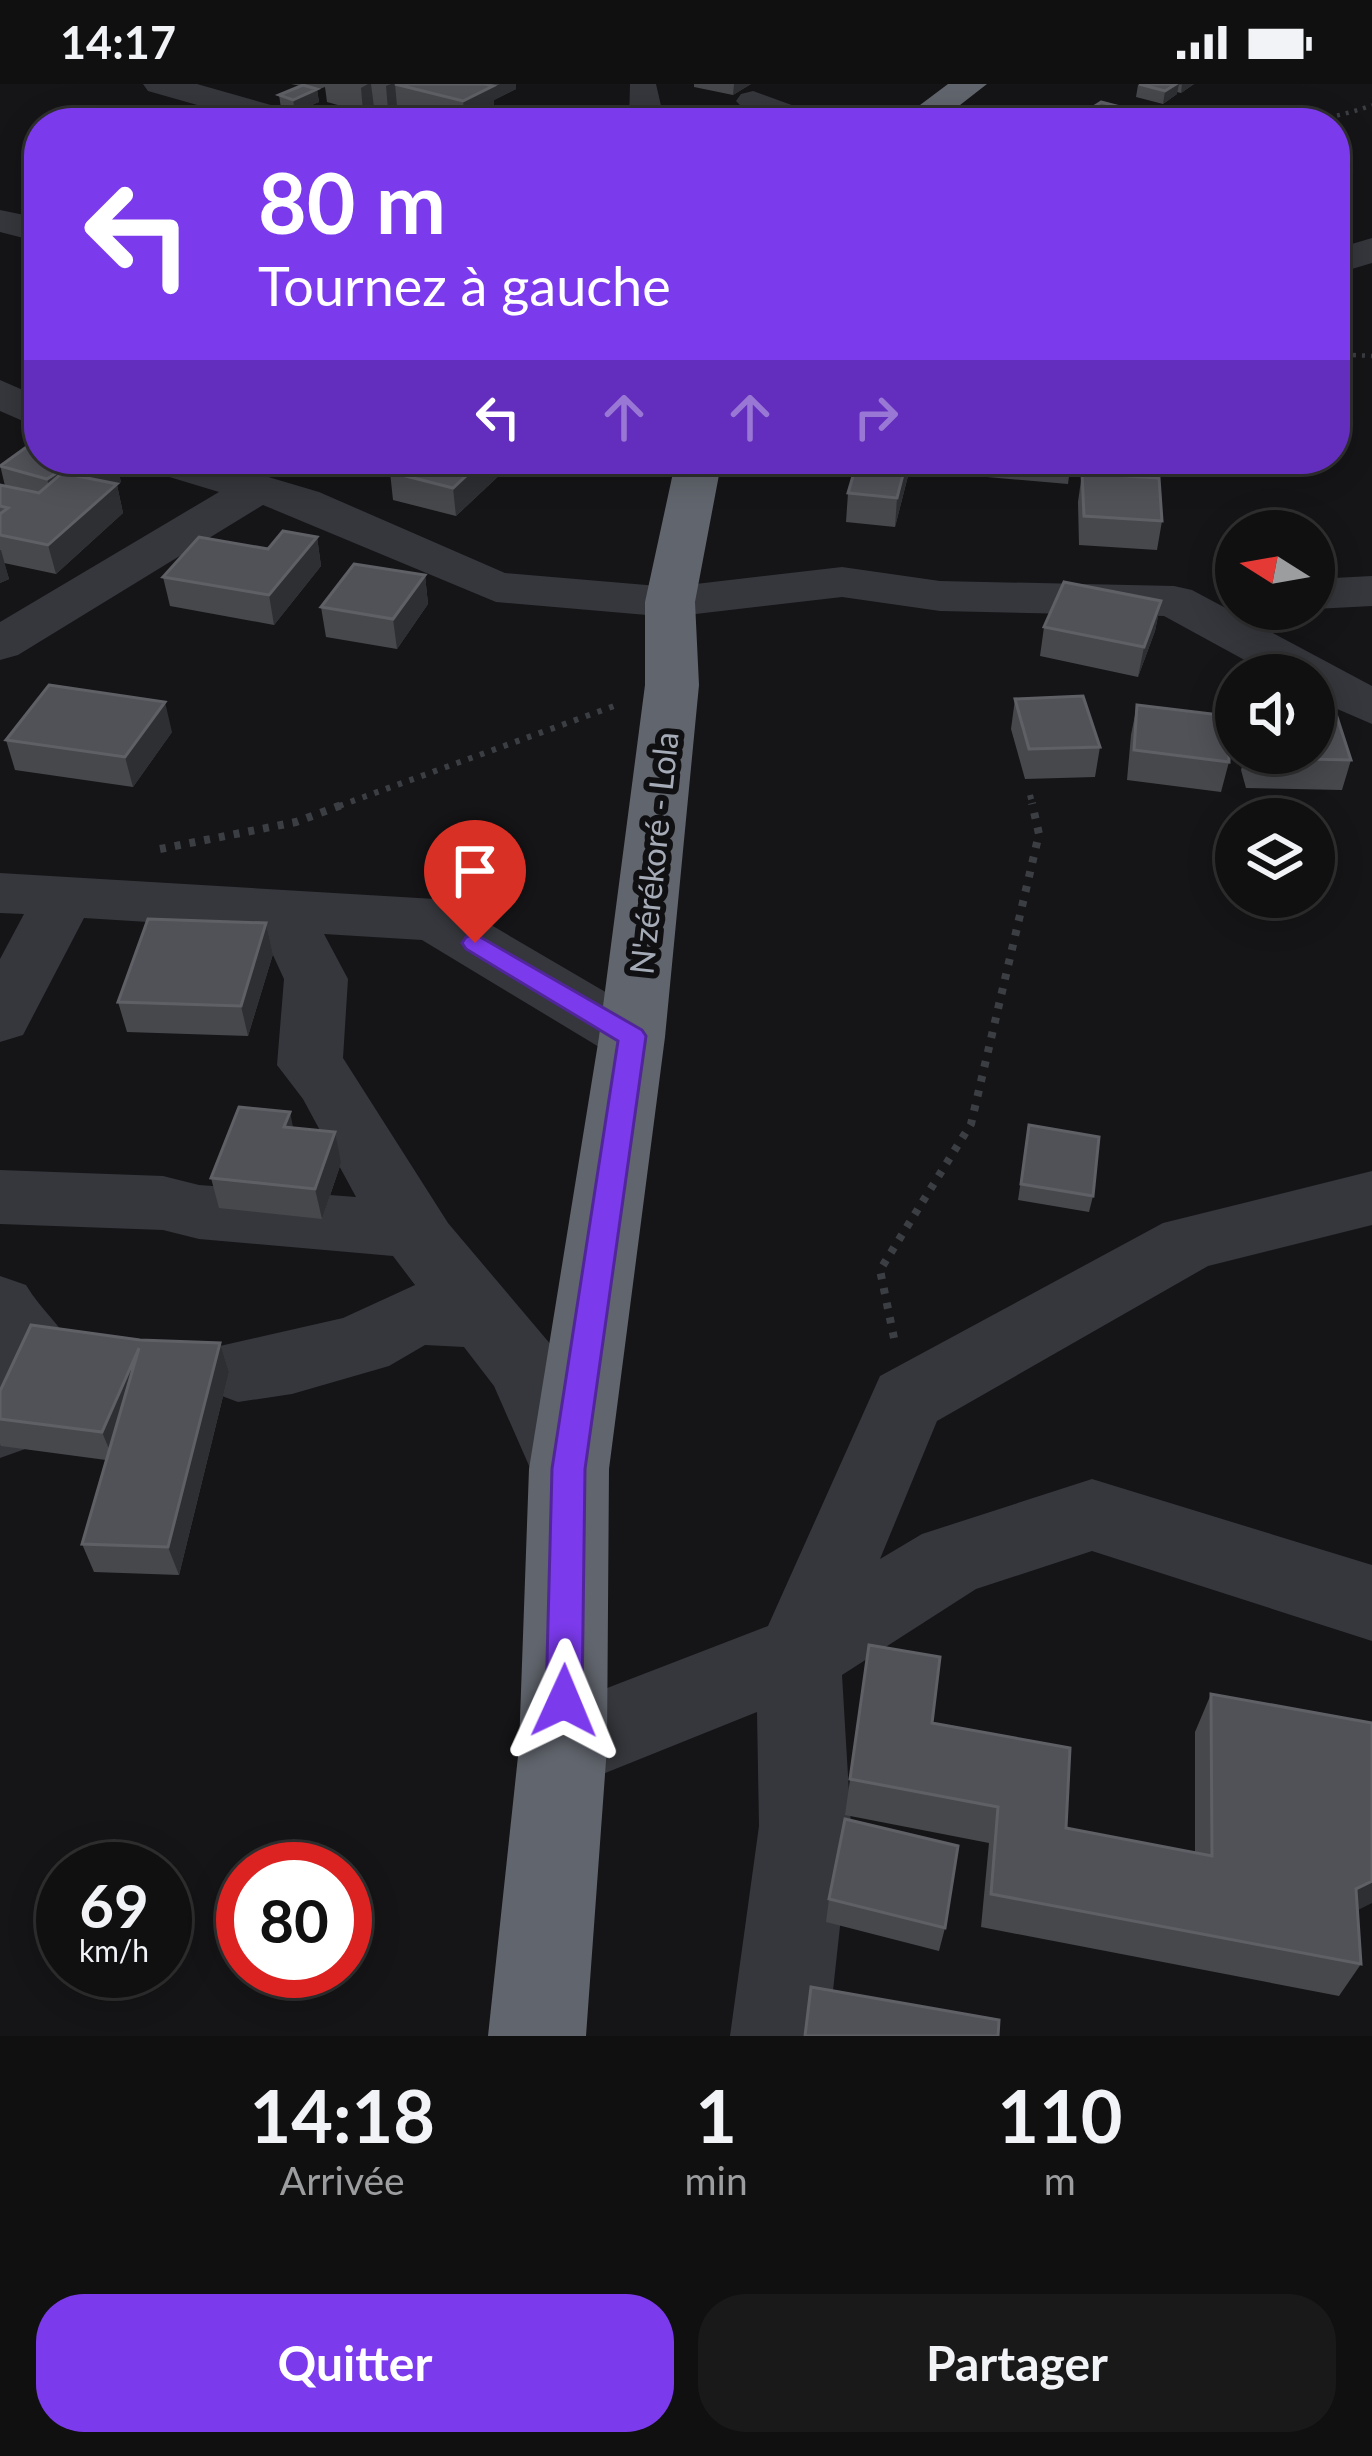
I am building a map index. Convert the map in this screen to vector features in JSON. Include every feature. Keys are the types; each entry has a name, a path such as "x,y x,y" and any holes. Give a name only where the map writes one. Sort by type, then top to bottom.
{"highway":[{"path":"936,108 970,84"},
{"name":"N'zérékoré - Lola","path":"537,2036 563,1747 569,1469 632,1036 672,685 670,602 696,474"}],"street":[{"path":"160,84 245,108"},
{"path":"753,101 771,108"},
{"path":"208,474 302,502 496,587 670,602 842,582 940,596 1215,599"},
{"path":"0,644 257,489"},
{"path":"1335,593 1372,592"},
{"path":"1174,601 1272,654"},
{"path":"1335,688 1372,708"},
{"path":"0,893 436,920 632,1036"},
{"path":"0,1019 64,897"},
{"path":"282,910 316,979 310,1065 329,1084 373,1168 415,1230 526,1368 569,1469"},
{"path":"0,1197 163,1203 199,1212 415,1230"},
{"path":"779,2036 805,1826 798,1655 907,1399 1187,1244 1372,1198"},
{"path":"0,1306 19,1338 36,1350 0,1425"},
{"path":"238,1370 292,1363 362,1344 416,1316 486,1317"},
{"path":"563,1747 798,1655 951,1560 1092,1515 1372,1603"}],"path":[{"path":"159,849 296,822 672,685"},
{"path":"907,1399 880,1270 971,1124 1039,834 1030,794"}],"building":[{"path":"395,84 485,84 493,86 463,101"},
{"path":"1139,84 1176,84 1165,91"},
{"path":"303,85 317,89 293,100 279,95"},
{"path":"1101,102 1124,108 1092,108"},
{"path":"24,449 24,473 0,466"},
{"path":"61,474 117,484 48,545 0,535 0,514 8,508 0,506 0,485 39,493"},
{"path":"398,474 468,474 453,488"},
{"path":"854,474 903,474 897,498 848,493"},
{"path":"1082,474 1159,478 1162,521 1084,516"},
{"path":"283,531 317,537 269,595 163,577 199,537 268,549"},
{"path":"354,564 425,575 393,619 321,607"},
{"path":"1064,582 1161,601 1144,647 1044,627"},
{"path":"49,685 165,702 125,757 6,740"},
{"path":"1083,696 1100,747 1029,749 1015,699"},
{"path":"1137,705 1215,714 1215,760 1134,750"},
{"path":"1335,717 1337,717 1351,760 1335,760"},
{"path":"148,919 266,923 241,1006 118,1002"},
{"path":"239,1107 290,1112 284,1127 335,1132 315,1189 211,1178"},
{"path":"1029,1125 1099,1137 1093,1196 1021,1184"},
{"path":"31,1325 140,1340 220,1343 168,1547 82,1544 139,1348 102,1432 0,1419 0,1391"},
{"path":"869,1645 940,1657 932,1723 1070,1748 1066,1828 1212,1856 1211,1694 1372,1723 1372,1881 1356,1889 1361,1964 991,1894 998,1807 850,1779"},
{"path":"845,1819 958,1846 945,1928 829,1899"},
{"path":"811,1987 999,2020 998,2036 805,2036"}],"route":[{"path":"475,943 632,1036 569,1469 564,1701"}]}
